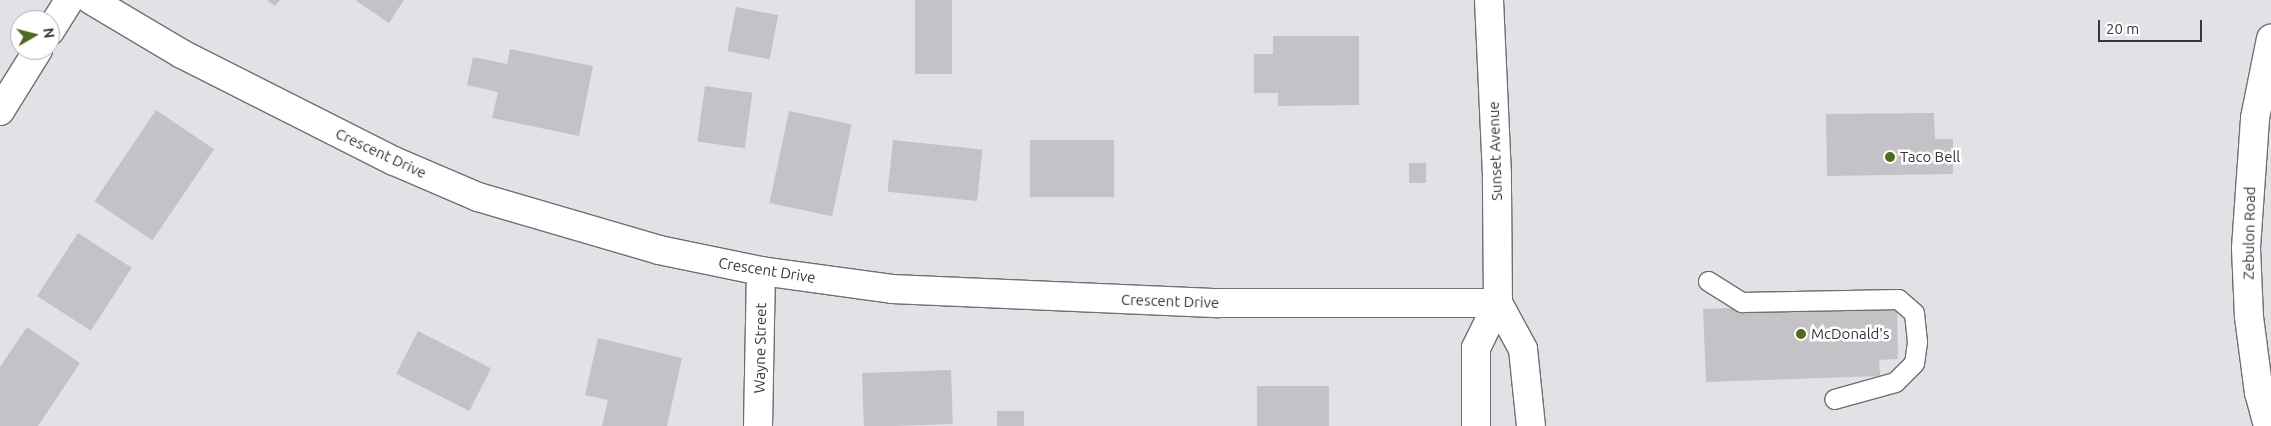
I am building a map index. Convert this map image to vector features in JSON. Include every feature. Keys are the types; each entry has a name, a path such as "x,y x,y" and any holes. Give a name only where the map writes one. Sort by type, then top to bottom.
{"street":[{"path":"60,15 69,0"},
{"name":"Crescent Drive","path":"91,0 182,54 290,109 478,197 659,250 761,270 892,289 1219,303 1498,303"},
{"name":"Sunset Avenue","path":"1476,426 1476,348 1498,303 1497,176 1489,0"},
{"name":"Zebulon Road","path":"2268,426 2259,393 2248,317 2246,248 2255,118 2271,39"},
{"path":"0,111 32,60"},
{"name":"Wayne Street","path":"758,426 761,270"},
{"name":"Sunset Avenue","path":"1498,303 1523,349 1531,426"}],"lane":[{"path":"1708,281 1742,302 1898,299 1914,313 1917,342 1914,363 1895,382 1834,399"}],"building":[{"path":"267,0 280,0 275,6"},
{"path":"355,0 404,0 389,23"},
{"path":"915,0 952,0 952,74 915,74"},
{"path":"736,7 778,15 770,59 727,51"},
{"path":"1273,36 1359,36 1359,105 1278,106 1278,93 1254,93 1254,54 1273,54"},
{"path":"510,49 593,66 579,136 492,118 498,92 467,85 473,57 507,64"},
{"path":"705,86 753,93 745,148 697,141"},
{"path":"156,110 214,149 153,240 94,201"},
{"path":"789,111 852,124 832,216 769,203"},
{"name":"Taco Bell","path":"1934,113 1935,139 1953,139 1953,174 1827,176 1826,114"},
{"path":"893,140 983,149 977,201 888,192"},
{"path":"1030,140 1114,140 1114,197 1030,197"},
{"path":"1409,163 1426,163 1426,183 1409,183"},
{"path":"78,233 132,268 91,331 37,296"},
{"name":"McDonald's","path":"1897,303 1898,359 1879,360 1880,376 1706,382 1703,309"},
{"path":"27,327 80,363 38,426 0,426 0,367"},
{"path":"418,331 491,368 469,411 396,374"},
{"path":"598,338 682,358 667,426 602,426 608,400 585,395"},
{"path":"951,370 953,424 864,426 862,373"},
{"path":"1257,386 1329,386 1329,426 1257,426"},
{"path":"997,411 1024,411 1024,426 997,426"}],"place":[{"name":"Taco Bell","path":"1890,157"},
{"name":"McDonald's","path":"1801,334"}]}
